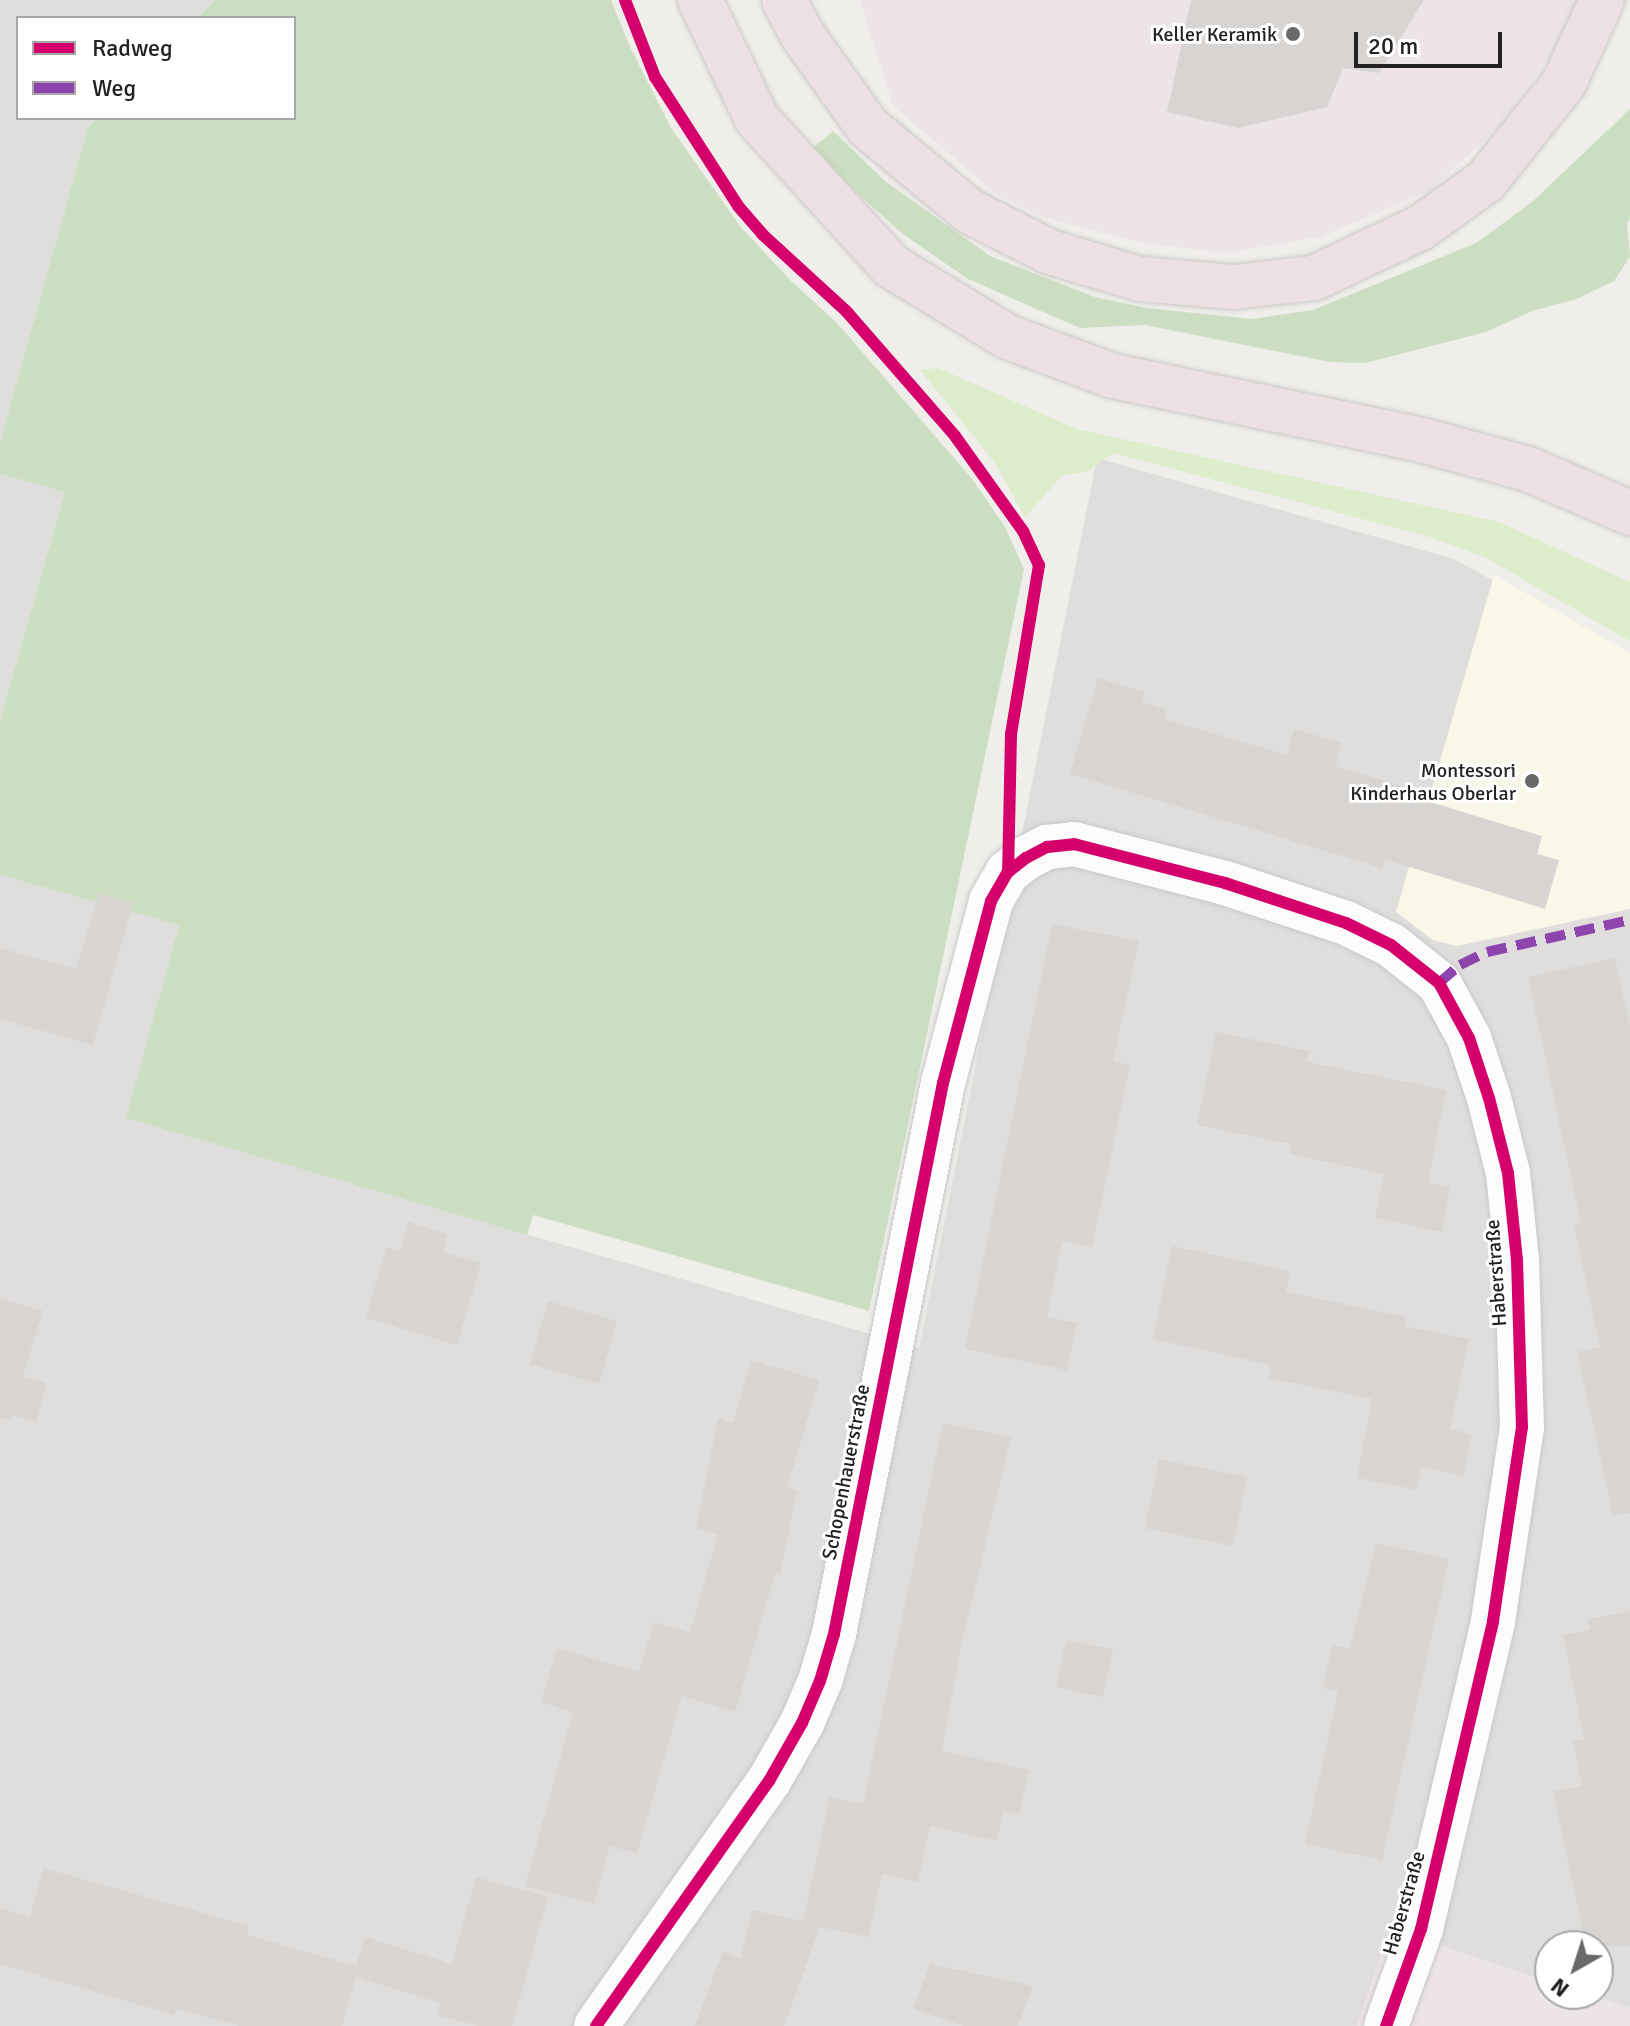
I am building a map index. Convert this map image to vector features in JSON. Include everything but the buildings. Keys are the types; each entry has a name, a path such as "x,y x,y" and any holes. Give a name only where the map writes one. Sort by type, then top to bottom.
{"highway":[{"path":"700,0 757,119 767,131 891,266 1008,337 1113,376 1422,440 1528,469 1630,513"},
{"path":"784,0 803,36 868,127 969,211 1050,252 1140,279 1234,287 1314,278 1420,228 1486,181 1564,83 1602,0"}],"street":[{"name":"Haberstraße","path":"1008,872 1047,847 1074,844 1225,883 1346,923 1391,945 1439,983 1469,1038 1508,1173 1517,1260 1522,1427 1493,1622 1421,1929 1386,2026"},
{"name":"Schopenhauerstraße","path":"596,2026 769,1781 802,1723 820,1681 834,1634 943,1083 991,901 1008,872"}],"shaded area":[{"path":"0,0 215,0 199,16 16,16 16,120 95,120 88,127 0,442"},
{"path":"860,0 1579,0 1570,27 1505,121 1428,192 1319,237 1226,253 1138,242 1043,217 996,194 893,106"},
{"path":"1097,458 1454,559 1630,657 1630,2008 1614,2003 1614,1930 1534,1930 1534,1977 1390,1930 1357,2026 0,2026 0,875 179,924 127,1118 919,1348"},
{"path":"0,474 65,491 0,720"},
{"name":"Montessori Kinderhaus Oberlar","path":"1494,575 1630,653 1630,909 1457,946 1433,940 1396,912"},
{"path":"1390,1929 1534,1977 1534,2010 1614,2010 1614,2003 1630,2008 1630,2026 1357,2026"}],"green space":[{"path":"215,0 611,0 630,47 671,128 740,226 791,281 838,324 973,480 1005,527 1024,569 869,1311 533,1215 527,1235 126,1118 179,925 0,875 0,720 65,492 0,474 0,442 88,127 95,120 296,120 296,16 199,16"},
{"path":"1630,109 1630,218 1627,224 1630,257 1614,281 1577,299 1532,311 1486,332 1365,363 1330,362 1145,325 1080,328 968,279 904,235 846,183 814,147 833,131 885,181 990,256 1095,297 1147,308 1252,319 1313,310 1476,243 1532,202"},
{"path":"938,368 1077,429 1499,522 1630,582 1630,641 1486,558 1430,537 1113,453 1088,471 1062,476 1025,517 995,463 920,370"}],"marked path":[{"path":"1439,983 1460,965 1487,952 1630,920"}],"cycle path":[{"path":"625,0 655,77 738,206 762,234 847,312 955,436 1023,531 1039,565 1011,734 1008,872"},
{"path":"596,2026 769,1781 802,1723 820,1681 834,1634 943,1083 991,901 1008,872 1026,858 1047,847 1074,844 1225,883 1346,923 1391,945 1439,983 1469,1038 1489,1098 1508,1173 1517,1260 1522,1427 1493,1622 1421,1929 1386,2026"}],"place":[{"name":"Keller Keramik","path":"1293,34"},
{"name":"Montessori Kinderhaus Oberlar","path":"1532,781"}]}
